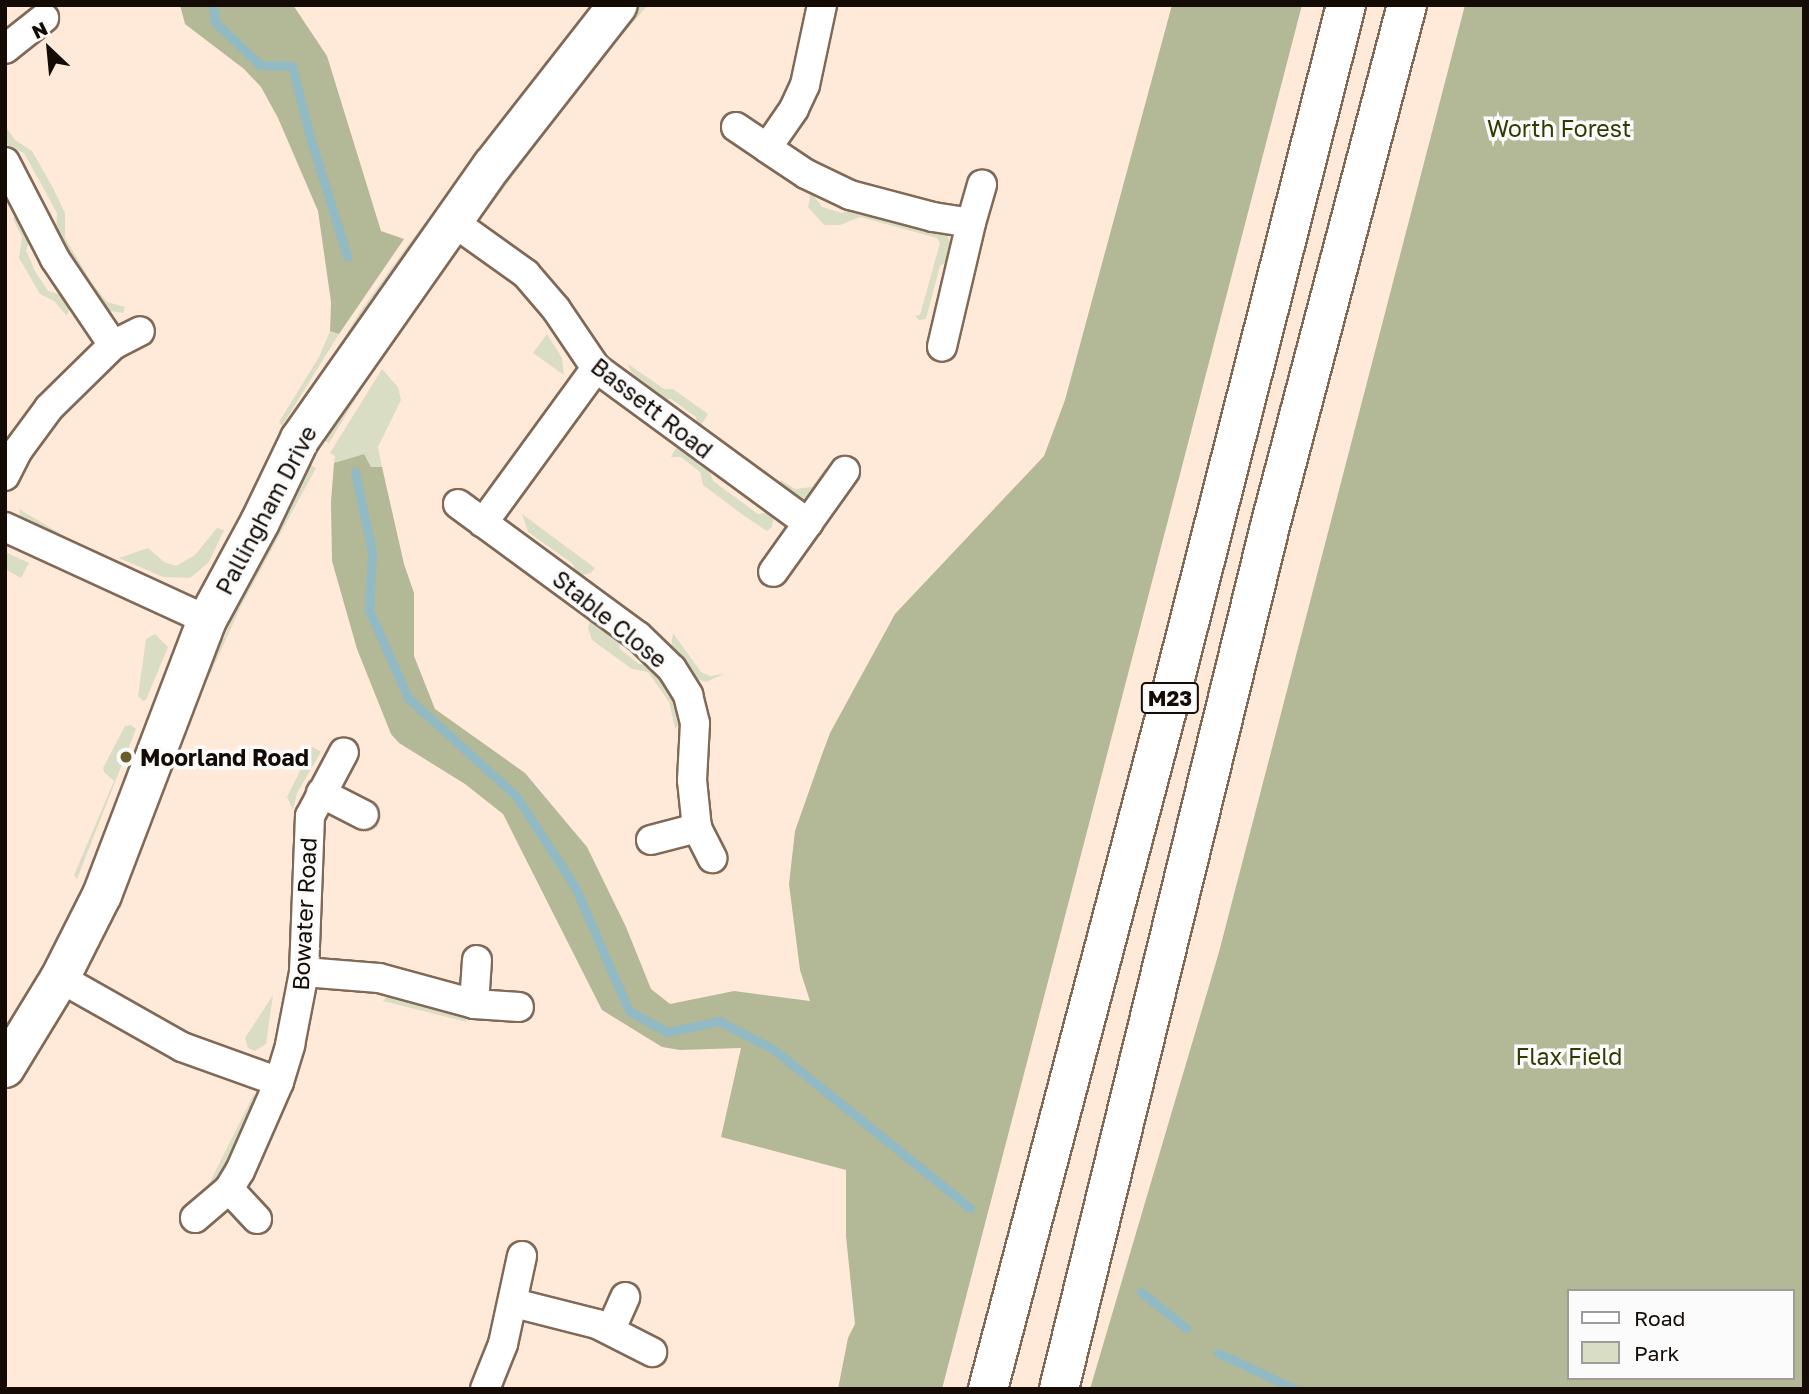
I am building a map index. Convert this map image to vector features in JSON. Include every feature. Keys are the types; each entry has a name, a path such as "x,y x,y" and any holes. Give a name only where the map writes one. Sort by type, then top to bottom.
{"main road":[{"name":"Pallingham Drive","path":"5,1068 60,978 102,895 207,620 260,522 300,439 453,220 618,5"},
{"name":"M23","path":"988,1389 1172,688 1346,5"},
{"name":"M23","path":"1059,1389 1270,526 1407,5"}],"street":[{"path":"767,148 794,109 805,85 812,7"},
{"path":"5,49 44,18"},
{"path":"736,127 806,174 850,195 933,217 971,223"},
{"path":"5,162 55,259 113,345"},
{"path":"942,347 982,185"},
{"name":"Bassett Road","path":"453,220 526,274 556,309 596,368 808,523"},
{"path":"5,476 18,450 49,408 113,345 140,331"},
{"path":"483,523 596,368"},
{"path":"773,572 845,471"},
{"name":"Stable Close","path":"458,504 638,636 673,669 688,695 695,723 692,780 697,828 712,859"},
{"path":"5,527 207,620"},
{"name":"Bowater Road","path":"195,1218 229,1189 250,1153 279,1082 290,1045 304,972 310,816 344,752"},
{"path":"321,793 364,815"},
{"path":"651,840 697,828"},
{"path":"474,1004 477,960"},
{"path":"304,972 379,978 474,1004 519,1007"},
{"path":"60,978 182,1047 279,1082"},
{"path":"229,1189 257,1219"},
{"path":"485,1389 503,1344 522,1256"},
{"path":"611,1329 625,1297"},
{"path":"514,1303 572,1316 611,1329 652,1352"}],"green space":[{"path":"180,5 293,5 327,56 381,231 404,239 339,334 330,331 331,302 318,211 278,118 261,87 244,69 185,24"},
{"path":"637,5 648,5 594,68 486,212 483,211 486,198"},
{"path":"1172,5 1302,5 942,1389 838,1389 848,1338 855,1324 846,1236 846,1170 721,1137 741,1048 680,1050 662,1047 602,1010 503,814 465,784 399,743 391,734 357,649 332,561 331,501 334,463 364,454 371,467 382,467 404,564 414,593 414,656 435,709 525,773 587,847 626,927 651,989 670,1004 734,991 810,1001 800,970 789,884 795,831 820,760 830,733 895,614 1044,456 1065,400"},
{"name":"Flax Field","path":"1465,5 1804,5 1804,1389 1090,1389 1219,952"},
{"path":"526,90 530,96 292,422 360,312"},
{"path":"5,126 15,140 32,151 52,186 65,213 65,238 92,283 107,302 125,307 123,313 109,311 96,300 56,236 57,213 24,153 5,144"},
{"path":"811,192 822,207 842,213 857,207 940,229 947,234 953,250 952,258 940,266 926,319 919,320 915,316 920,315 940,243 937,238 860,217 840,225 824,225 808,207"},
{"path":"17,214 32,234 26,250 35,271 48,291 65,296 71,304 67,316 54,301 40,294 19,258 22,237 13,219"},
{"path":"458,245 463,245 381,357 329,443 320,439"},
{"path":"330,331 339,334 282,426 279,422 319,357"},
{"path":"547,334 562,358 564,375 533,353"},
{"path":"628,364 664,389 673,389 708,414 703,422 697,429 696,417 671,399 657,401 657,392 631,372"},
{"path":"382,369 398,387 401,400 378,447 382,467 371,467 364,454 334,463 335,456 330,453"},
{"path":"681,446 708,466 713,481 758,514 771,512 774,516 772,527 767,531 743,515 703,485 700,472 681,457 671,457 676,448"},
{"path":"307,463 316,468 241,606 208,679 202,676 211,654 225,636 240,594"},
{"path":"825,469 832,474 808,499 800,500 777,486 781,480 795,489 812,487"},
{"path":"19,509 82,549 29,525 21,519"},
{"path":"522,514 595,568 591,573 576,577 573,564 528,532"},
{"path":"217,528 224,530 209,562 190,578 163,577 119,558 148,548 164,562 176,566 195,555"},
{"path":"5,552 29,563 21,578 5,569"},
{"path":"591,617 617,635 620,649 639,664 654,665 677,697 684,723 675,728 669,702 648,672 632,669 592,640 588,628"},
{"path":"673,633 701,672 710,676 724,674 706,682 696,679 671,647"},
{"path":"155,634 168,647 146,700 143,701 138,696 146,639"},
{"path":"131,725 136,729 77,879 74,875 114,781 103,768 125,726"},
{"path":"313,747 321,752 297,793 293,810 287,797 301,769 298,767 308,749"},
{"path":"390,992 463,1014 467,1022 383,1001"},
{"path":"273,995 266,1044 255,1051 248,1048 245,1038"},
{"path":"254,1094 256,1100 238,1150 214,1186 202,1198"}],"waterway":[{"path":"213,5 215,22 260,65 292,66 310,137 347,256"},
{"path":"355,472 372,552 369,610 408,698 516,796 575,887 629,1011 667,1032 719,1021 773,1049 970,1208"},
{"path":"1141,1292 1186,1328"},
{"path":"1218,1353 1295,1389"}],"place":[{"name":"Moorland Road","path":"126,757"}],"park label":[{"name":"Worth Forest","path":"1559,128"}]}
